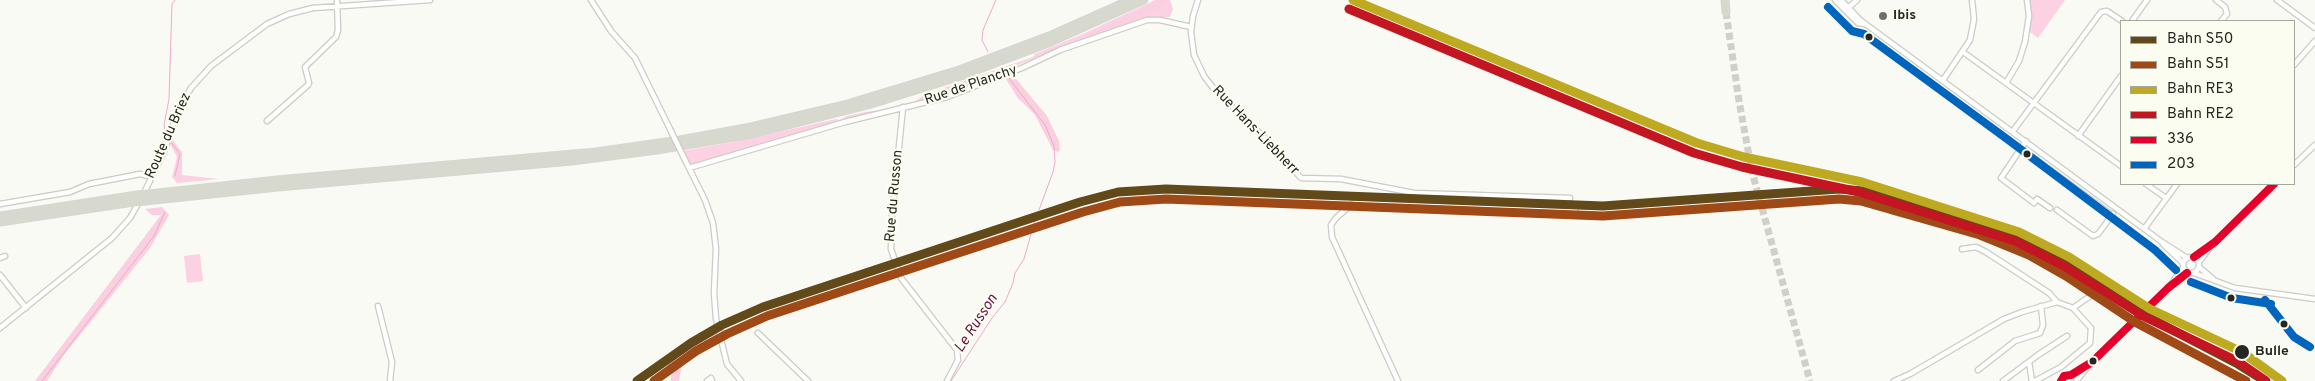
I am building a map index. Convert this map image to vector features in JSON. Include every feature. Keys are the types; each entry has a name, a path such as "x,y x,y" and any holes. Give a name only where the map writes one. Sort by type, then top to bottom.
{"highway":[{"path":"0,222 147,197 269,181 580,154 656,144 743,129 844,105 937,78 1027,45 1130,0"},
{"path":"147,197 572,161 657,150 744,135 846,111 946,81 1051,42 1144,0"},
{"path":"1725,0 1726,12"},
{"path":"0,216 135,199"}],"street":[{"path":"267,121 309,83 305,67 334,40 338,33 337,0"},
{"name":"Route du Briez","path":"0,328 120,231 130,218 163,154 184,99 207,70 274,20 299,11 337,6 430,0"},
{"path":"591,0 611,32 635,58 705,200 714,230 716,319 719,335 727,364 741,381"},
{"path":"1191,27 1198,0"},
{"path":"1835,0 1846,10 2186,258 2194,258 2211,246 2273,185"},
{"path":"1841,0 1846,10"},
{"path":"1846,10 1857,0"},
{"path":"1943,80 1970,40 1974,26 1972,0"},
{"path":"2006,83 2019,62 2028,31 2027,0"},
{"path":"2133,20 2147,0"},
{"path":"2216,0 2225,7 2226,14 2222,20"},
{"path":"2277,0 2315,28"},
{"path":"2013,131 2102,10 2120,20"},
{"name":"Rue de Planchy","path":"689,168 903,107 947,97 1022,68 1060,50 1148,20 1160,20 1191,27"},
{"name":"Rue Hans-Liebherr","path":"1191,27 1194,54 1208,81 1270,142 1301,178 1341,179 1414,193 1570,198"},
{"path":"2295,64 2315,41"},
{"path":"1963,52 2120,165"},
{"path":"2078,136 2120,77"},
{"name":"Rue du Russon","path":"903,107 892,215 891,249 901,278 956,350 958,360 947,381"},
{"path":"2026,141 2001,178 2034,203 2037,199 2050,208"},
{"path":"2295,164 2315,145"},
{"path":"2027,153 2112,215"},
{"path":"0,204 70,192 88,184 144,174 152,176"},
{"path":"2147,185 2166,198"},
{"path":"2144,229 2176,185"},
{"path":"1398,381 1332,237 1331,225 1336,218 1352,204 1360,202 1575,210"},
{"path":"2058,210 2092,236 2098,234 2117,209"},
{"path":"2162,242 2183,265 2187,273"},
{"path":"2194,273 2211,246"},
{"path":"1962,249 1976,247 1986,252 2049,293 2057,302 2073,308 2091,328 2090,343 2062,367 2034,381 2029,362"},
{"path":"2168,288 2186,258"},
{"path":"2194,258 2214,280"},
{"path":"2153,302 2187,273 2194,273 2235,288 2315,299"},
{"path":"0,275 26,308"},
{"path":"2073,308 2096,292"},
{"path":"1894,381 1910,374 2004,319 2057,302"},
{"path":"378,306 392,362 390,381"},
{"path":"1978,370 2003,348 2015,341 2040,333 2043,325 2041,306"},
{"path":"2062,367 2076,381 2092,362 2138,318"},
{"path":"758,333 808,381"},
{"path":"2002,381 2067,336"},
{"path":"2056,370 2061,380 2092,362"},
{"path":"707,381 711,378 712,381"}],"shaded area":[{"path":"1155,0 1170,0 1173,9 1170,17 1142,20 1097,37 1068,44 949,94 913,103 921,97 949,86 1033,57 1035,54"},
{"path":"1162,0 1168,1 1166,5 1116,27 1082,37"},
{"path":"2030,0 2065,0 2038,38 2030,32"},
{"path":"1013,75 1047,116 1059,141 1060,150 1058,152 1053,150 1035,115 1017,97 1006,79"},
{"path":"889,109 694,164 689,163 683,151 836,119 839,120 865,112"},
{"path":"172,139 182,152 182,175 219,179 177,183 172,177 177,157 170,144"},
{"path":"1890,200 1931,212 1926,223 1891,215 1888,208"},
{"path":"162,207 169,215 150,248 64,355 47,381 35,381 161,215 152,215 145,209"},
{"path":"200,254 203,281 187,283 184,256"},
{"path":"716,334 716,337 688,355 682,364 679,381 671,381 671,372 665,363"}],"waterway":[{"path":"166,135 164,125 169,99 172,4 175,0"},
{"name":"Le Russon","path":"988,52 982,40 983,30 996,0"},
{"name":"Le Russon","path":"1002,68 1004,72"},
{"name":"Le Russon","path":"1008,77 1045,125 1054,146 1055,162 1053,172 1039,210"},
{"path":"170,141 180,154 175,176"},
{"path":"42,381 154,236 165,212"},
{"name":"Le Russon","path":"951,381 992,318 1005,302 1015,273 1024,259 1035,220"}],"tunnel":[{"path":"1726,12 1752,172 1810,381"},
{"path":"2138,318 2153,303"}],"rail line":[{"name":"RE3","path":"1353,0 1697,143 1744,157 1862,182 2019,232 2069,257 2150,309 2242,352 2282,381"},
{"name":"RE2","path":"1349,9 1694,153 1742,167 1859,192 2015,241 2064,266 2145,317 2237,361 2266,381"},
{"name":"S50","path":"637,381 691,343 722,325 763,307 1080,202 1118,192 1166,189 1603,206 1839,189 1863,191 1983,226 2033,246 2071,267 2140,313 2236,363 2265,381"},
{"name":"S51","path":"654,381 696,351 727,334 767,316 1083,212 1120,202 1166,199 1603,216 1839,199 1861,201 1980,235 2029,255 2066,276 2135,322 2246,381"}],"transit line":[{"name":"203","path":"1828,7 1852,31 1864,34 2007,139 2155,250 2176,270"},
{"name":"336","path":"2194,257 2215,242 2273,185"},
{"name":"336","path":"2061,381 2064,376 2071,375 2092,362 2168,288 2187,273"},
{"name":"203","path":"2191,282 2232,298 2271,304"},
{"name":"203","path":"2265,300 2294,337 2310,347"}],"place":[{"name":"Ibis","path":"1883,16"},
{"name":"Bulle","path":"2242,352"}]}
